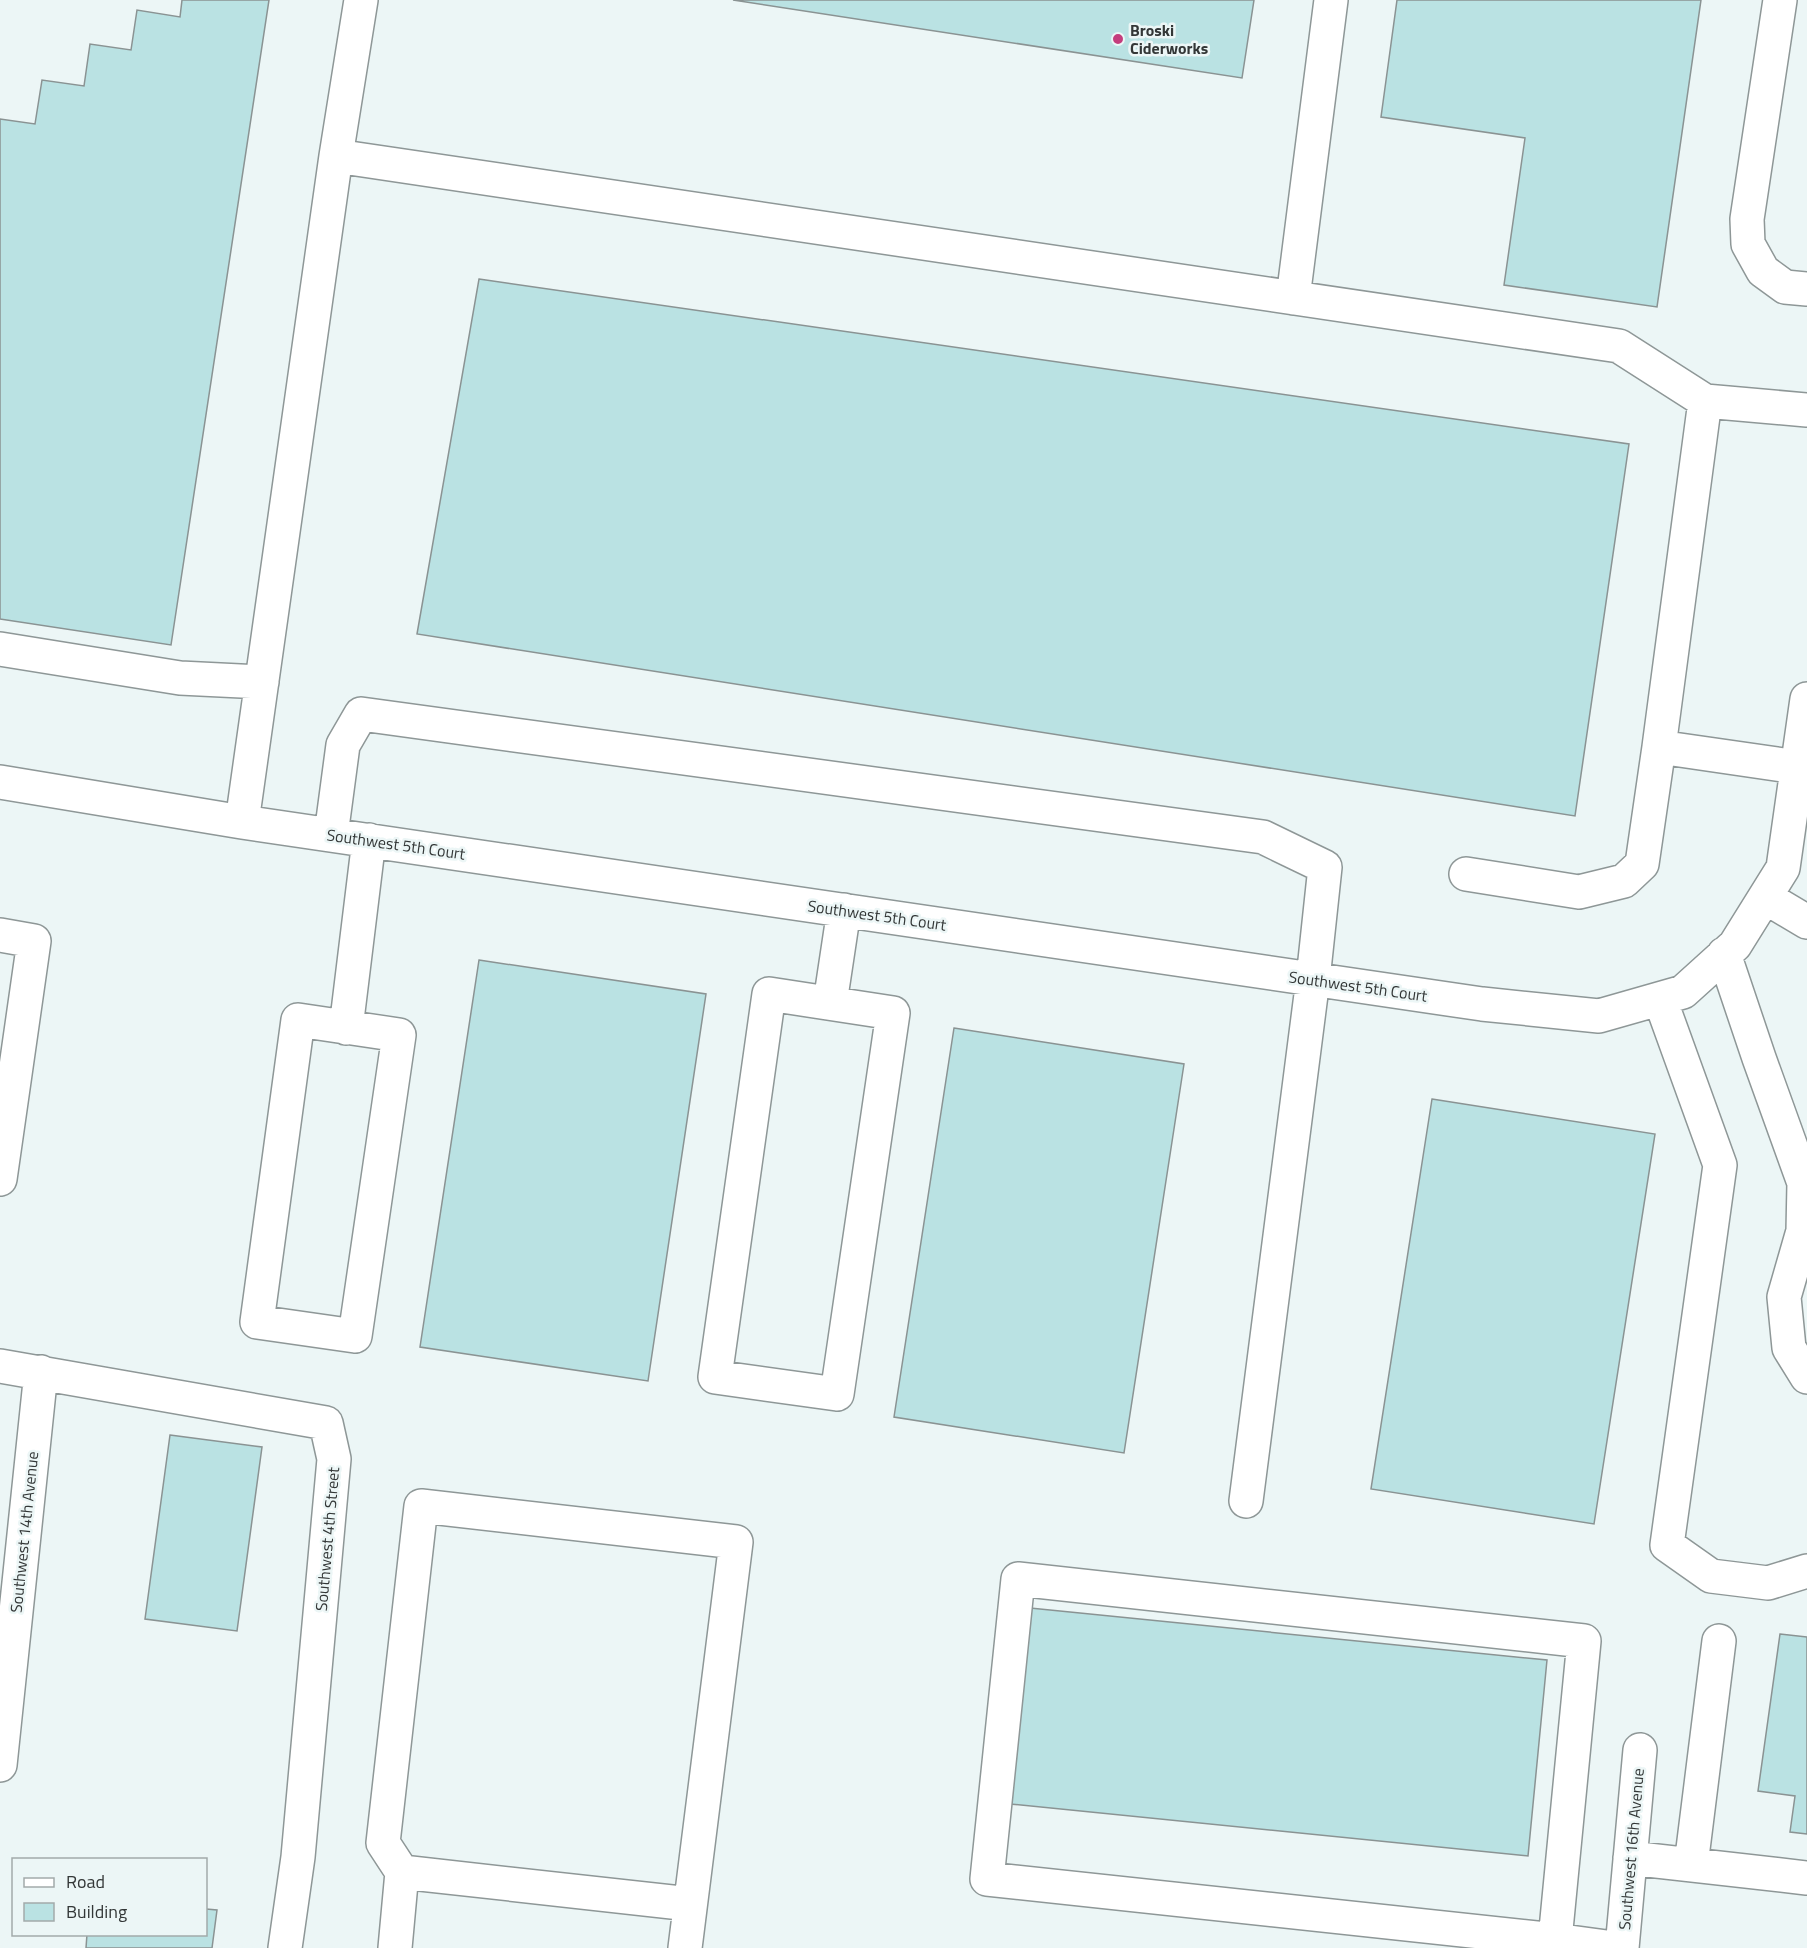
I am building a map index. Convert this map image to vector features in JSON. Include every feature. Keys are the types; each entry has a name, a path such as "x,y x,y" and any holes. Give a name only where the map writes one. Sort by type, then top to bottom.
{"street":[{"path":"242,822 336,156 361,0"},
{"path":"1293,298 1331,0"},
{"path":"1780,0 1747,219 1748,244 1762,271 1785,287 1807,289"},
{"path":"336,156 1619,346 1706,401 1807,410"},
{"path":"1466,874 1579,892 1624,881 1642,864 1706,401"},
{"path":"0,649 180,678 262,682"},
{"name":"Southwest 5th Court","path":"0,782 242,822 1482,1004 1599,1017 1683,992 1729,950 1765,897 1783,868 1807,699"},
{"path":"331,835 343,745 361,714 1263,837 1325,867 1313,979 1246,1501"},
{"path":"1659,747 1797,767"},
{"path":"346,1028 369,840"},
{"path":"1765,897 1807,922"},
{"path":"830,1003 844,910"},
{"path":"0,935 34,941 0,1179"},
{"path":"1729,950 1759,1058 1804,1183 1803,1231 1784,1297 1789,1348 1807,1377"},
{"path":"769,994 830,1003 893,1013 837,1394 715,1377 769,994"},
{"path":"1660,999 1720,1165 1667,1545 1710,1576 1768,1583 1807,1571"},
{"path":"298,1020 346,1028 399,1035 355,1336 257,1322 298,1020"},
{"name":"Southwest 4th Street","path":"0,1366 326,1423 334,1459 298,1857 285,1948"},
{"name":"Southwest 14th Avenue","path":"0,1765 41,1372"},
{"path":"395,1948 402,1872 383,1843 421,1506 736,1542 685,1948"},
{"path":"1555,1944 1584,1641 1018,1579 987,1879 1555,1944 1614,1948"},
{"path":"1690,1865 1719,1641"},
{"name":"Southwest 16th Avenue","path":"1623,1948 1640,1750"},
{"path":"1630,1858 1807,1878"},
{"path":"402,1872 690,1904"}],"building":[{"path":"182,0 269,0 171,645 0,619 0,119 35,124 42,80 84,86 90,44 131,50 137,10 180,17"},
{"name":"Broski Ciderworks","path":"733,0 1254,0 1242,78"},
{"path":"1397,0 1701,0 1657,307 1504,285 1525,138 1381,117"},
{"path":"479,279 1629,444 1575,816 417,634"},
{"path":"479,960 706,994 648,1381 420,1347"},
{"path":"954,1028 1184,1064 1124,1453 894,1417"},
{"path":"1432,1099 1655,1134 1594,1524 1371,1489"},
{"path":"170,1435 262,1447 237,1631 145,1619"},
{"path":"1030,1608 1547,1660 1528,1856 1010,1804"},
{"path":"1780,1634 1807,1637 1807,1834 1790,1832 1795,1796 1758,1791"},
{"path":"207,1909 217,1910 212,1948 86,1948 87,1936 207,1936"}],"place":[{"name":"Broski Ciderworks","path":"1118,39"}]}
